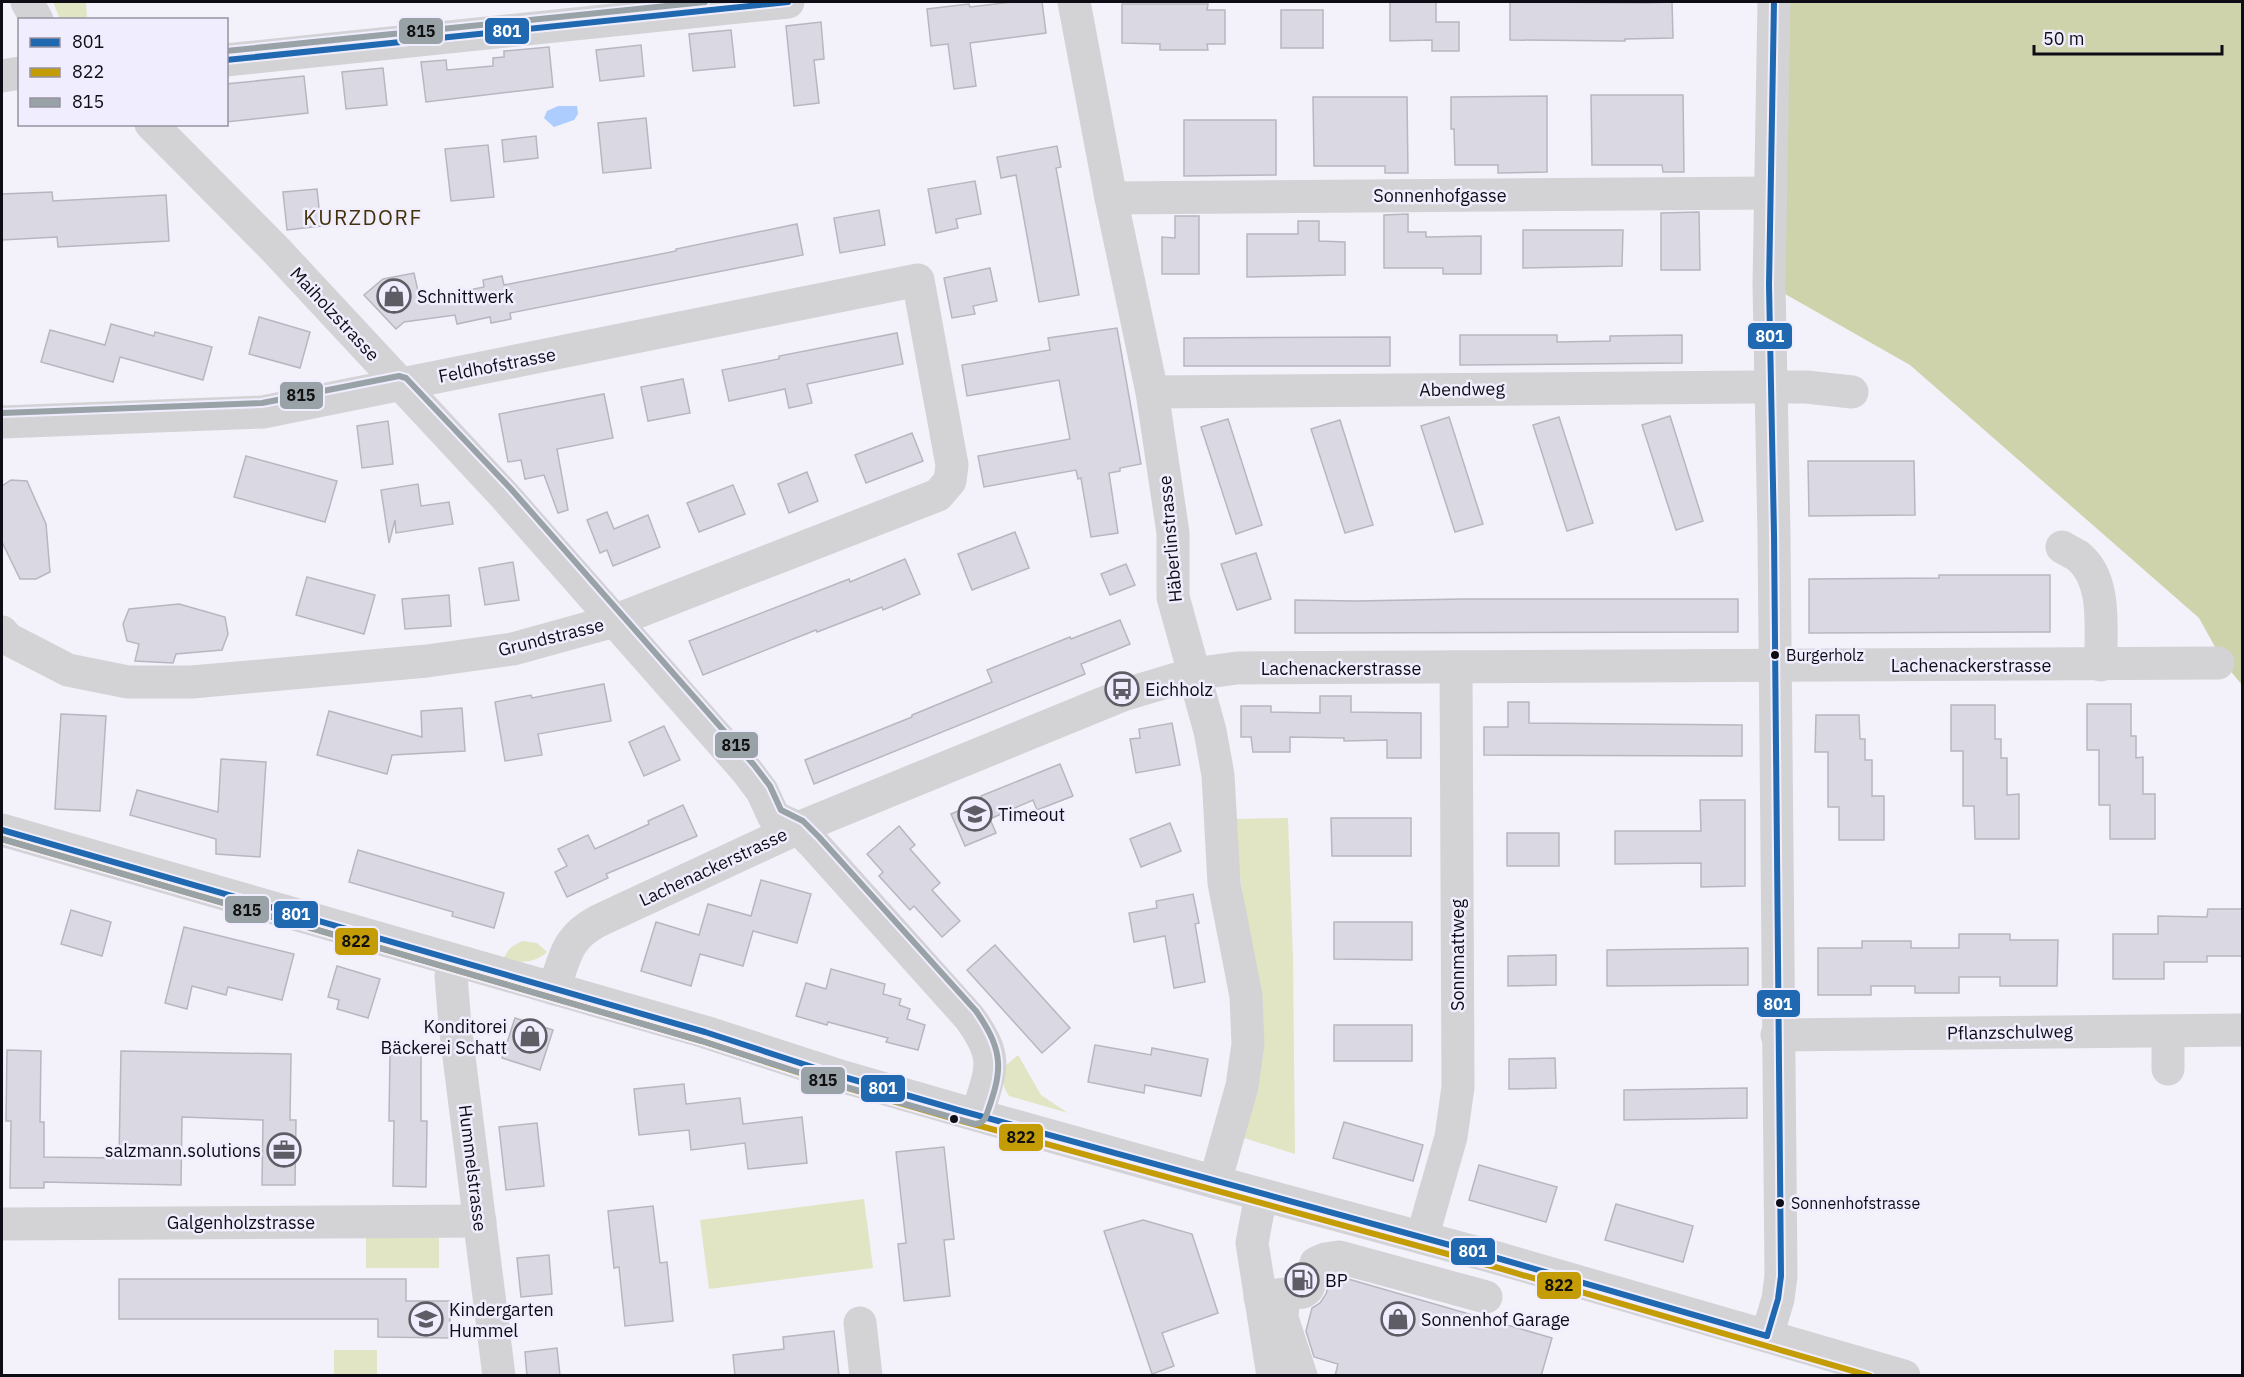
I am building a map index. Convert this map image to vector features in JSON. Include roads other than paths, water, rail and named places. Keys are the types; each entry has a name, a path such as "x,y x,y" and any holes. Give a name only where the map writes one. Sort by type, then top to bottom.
{"street":[{"path":"27,2 36,18"},
{"path":"228,60 788,2"},
{"name":"Häberlinstrasse","path":"1074,2 1111,198 1152,392 1173,533 1173,597 1210,731 1218,776 1224,882 1246,996 1248,1044 1242,1086 1215,1182"},
{"path":"1767,1336 1778,1299 1781,1276 1769,285 1774,2"},
{"path":"2,76 18,73"},
{"name":"Maiholzstrasse","path":"153,126 250,223 504,495 747,771 762,791 774,817 798,828 969,1017 983,1036 990,1055 990,1070 977,1115"},
{"name":"Sonnenhofgasse","path":"1111,198 1770,193"},
{"name":"Feldhofstrasse","path":"2,422 262,412 918,280"},
{"name":"Grundstrasse","path":"4,644 68,670 128,682 192,682 427,661 513,649 614,621 938,495 950,481 952,465 918,280"},
{"name":"Abendweg","path":"1152,392 1772,387 1806,387 1852,392"},
{"path":"2062,547 2079,557 2092,574 2099,597 2101,665"},
{"name":"Lachenackerstrasse","path":"554,989 571,942 584,928 798,828 1123,695 1193,674 1237,668 2218,663"},
{"name":"Sonnmattweg","path":"1422,1238 1452,1137 1458,1087 1456,667"},
{"path":"2,830 705,1032 837,1075 1422,1238 1904,1376"},
{"name":"Hummelstrasse","path":"455,961 451,976 454,1016 499,1376"},
{"name":"Pflanzschulweg","path":"1778,1035 2242,1030"},
{"path":"2168,1031 2168,1069"},
{"path":"1261,1195 1252,1243 1282,1318 1301,1376"},
{"name":"Galgenholzstrasse","path":"2,1224 480,1221"},
{"path":"1273,1295 1303,1292 1308,1288 1316,1263 1339,1257 1486,1297"},
{"path":"1273,1295 1273,1376"},
{"path":"860,1323 866,1376"}],"water":[{"path":"558,106 577,106 578,114 574,120 554,127 544,118 547,111"}],"place":[{"name":"Schnittwerk","path":"394,296"},
{"name":"Burgerholz","path":"1775,655"},
{"name":"Eichholz","path":"1122,689"},
{"name":"Timeout","path":"975,814"},
{"name":"Konditorei Bäckerei Schatt","path":"530,1036"},
{"name":"salzmann.solutions","path":"284,1150"},
{"name":"Sonnenhofstrasse","path":"1780,1203"},
{"name":"BP","path":"1302,1280"},
{"name":"Kindergarten Hummel","path":"426,1319"},
{"name":"Sonnenhof Garage","path":"1398,1319"}],"district":[{"name":"KURZDORF","path":"363,217"}]}
